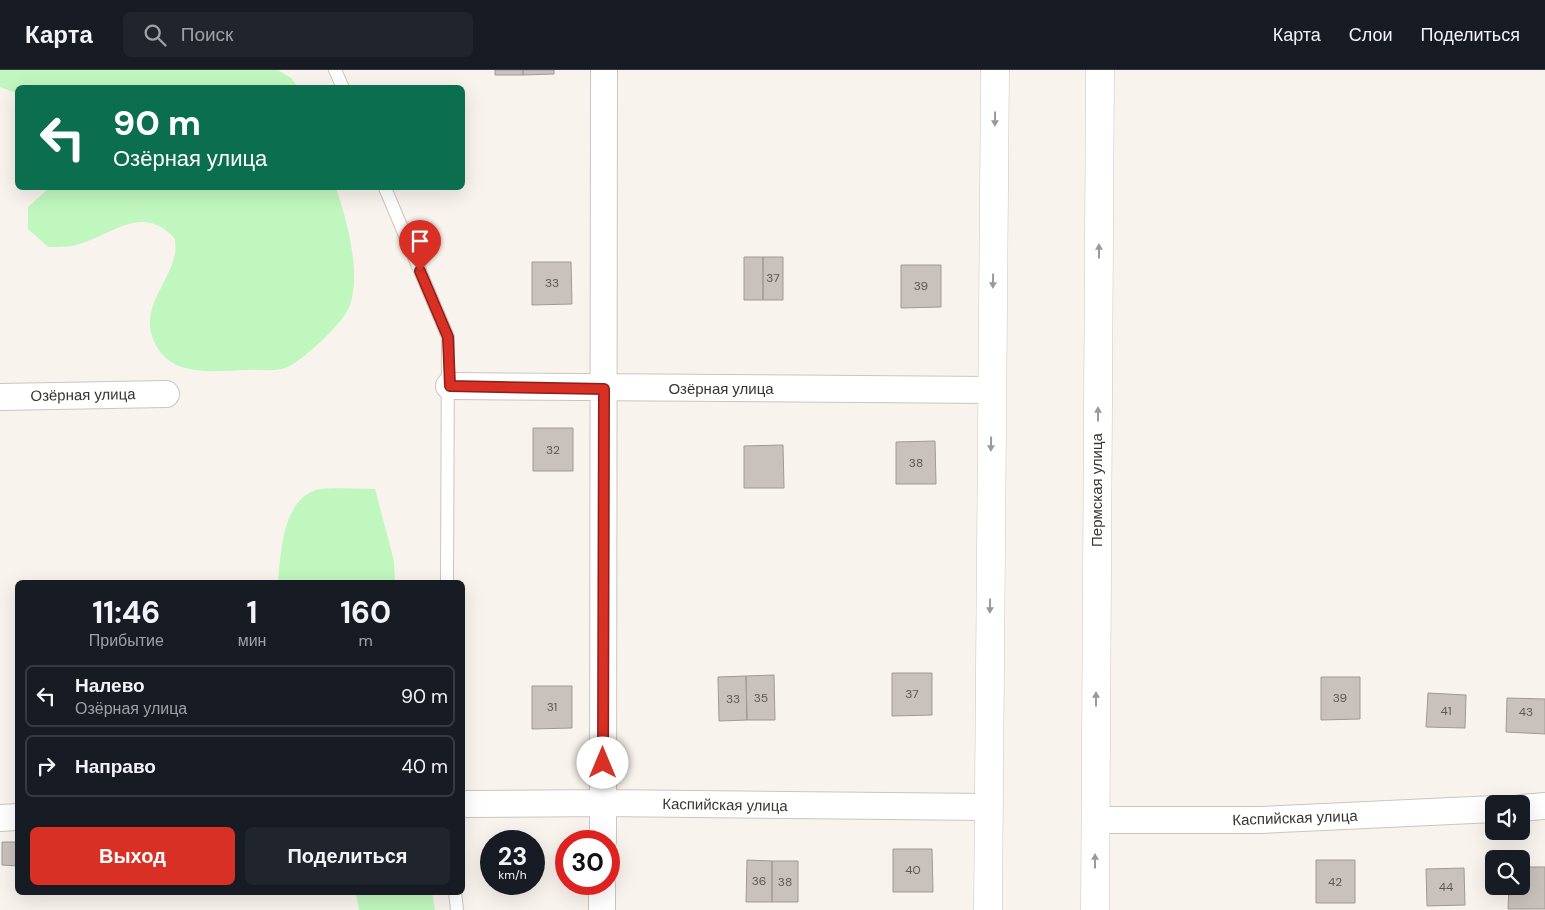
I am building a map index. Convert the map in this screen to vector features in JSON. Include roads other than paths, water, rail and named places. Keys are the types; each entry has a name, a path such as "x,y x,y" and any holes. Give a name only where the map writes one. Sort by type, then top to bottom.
{"street":[{"path":"603,830 604,70"},
{"path":"988,910 995,70"},
{"name":"Пермская улица","path":"1095,910 1100,70"},
{"name":"Озёрная улица","path":"450,386 604,389 992,390"},
{"name":"Озёрная улица","path":"0,397 166,394"},
{"name":"Каспийская улица","path":"465,804 603,803 988,807"},
{"path":"1530,807 1545,806"},
{"name":"Каспийская улица","path":"1095,820 1261,820 1485,809"},
{"path":"0,818 15,817"},
{"path":"602,895 602,910"}],"lane":[{"path":"335,70 342,85"},
{"path":"386,190 448,337 450,386 448,580"},
{"path":"455,895 457,910"}]}
